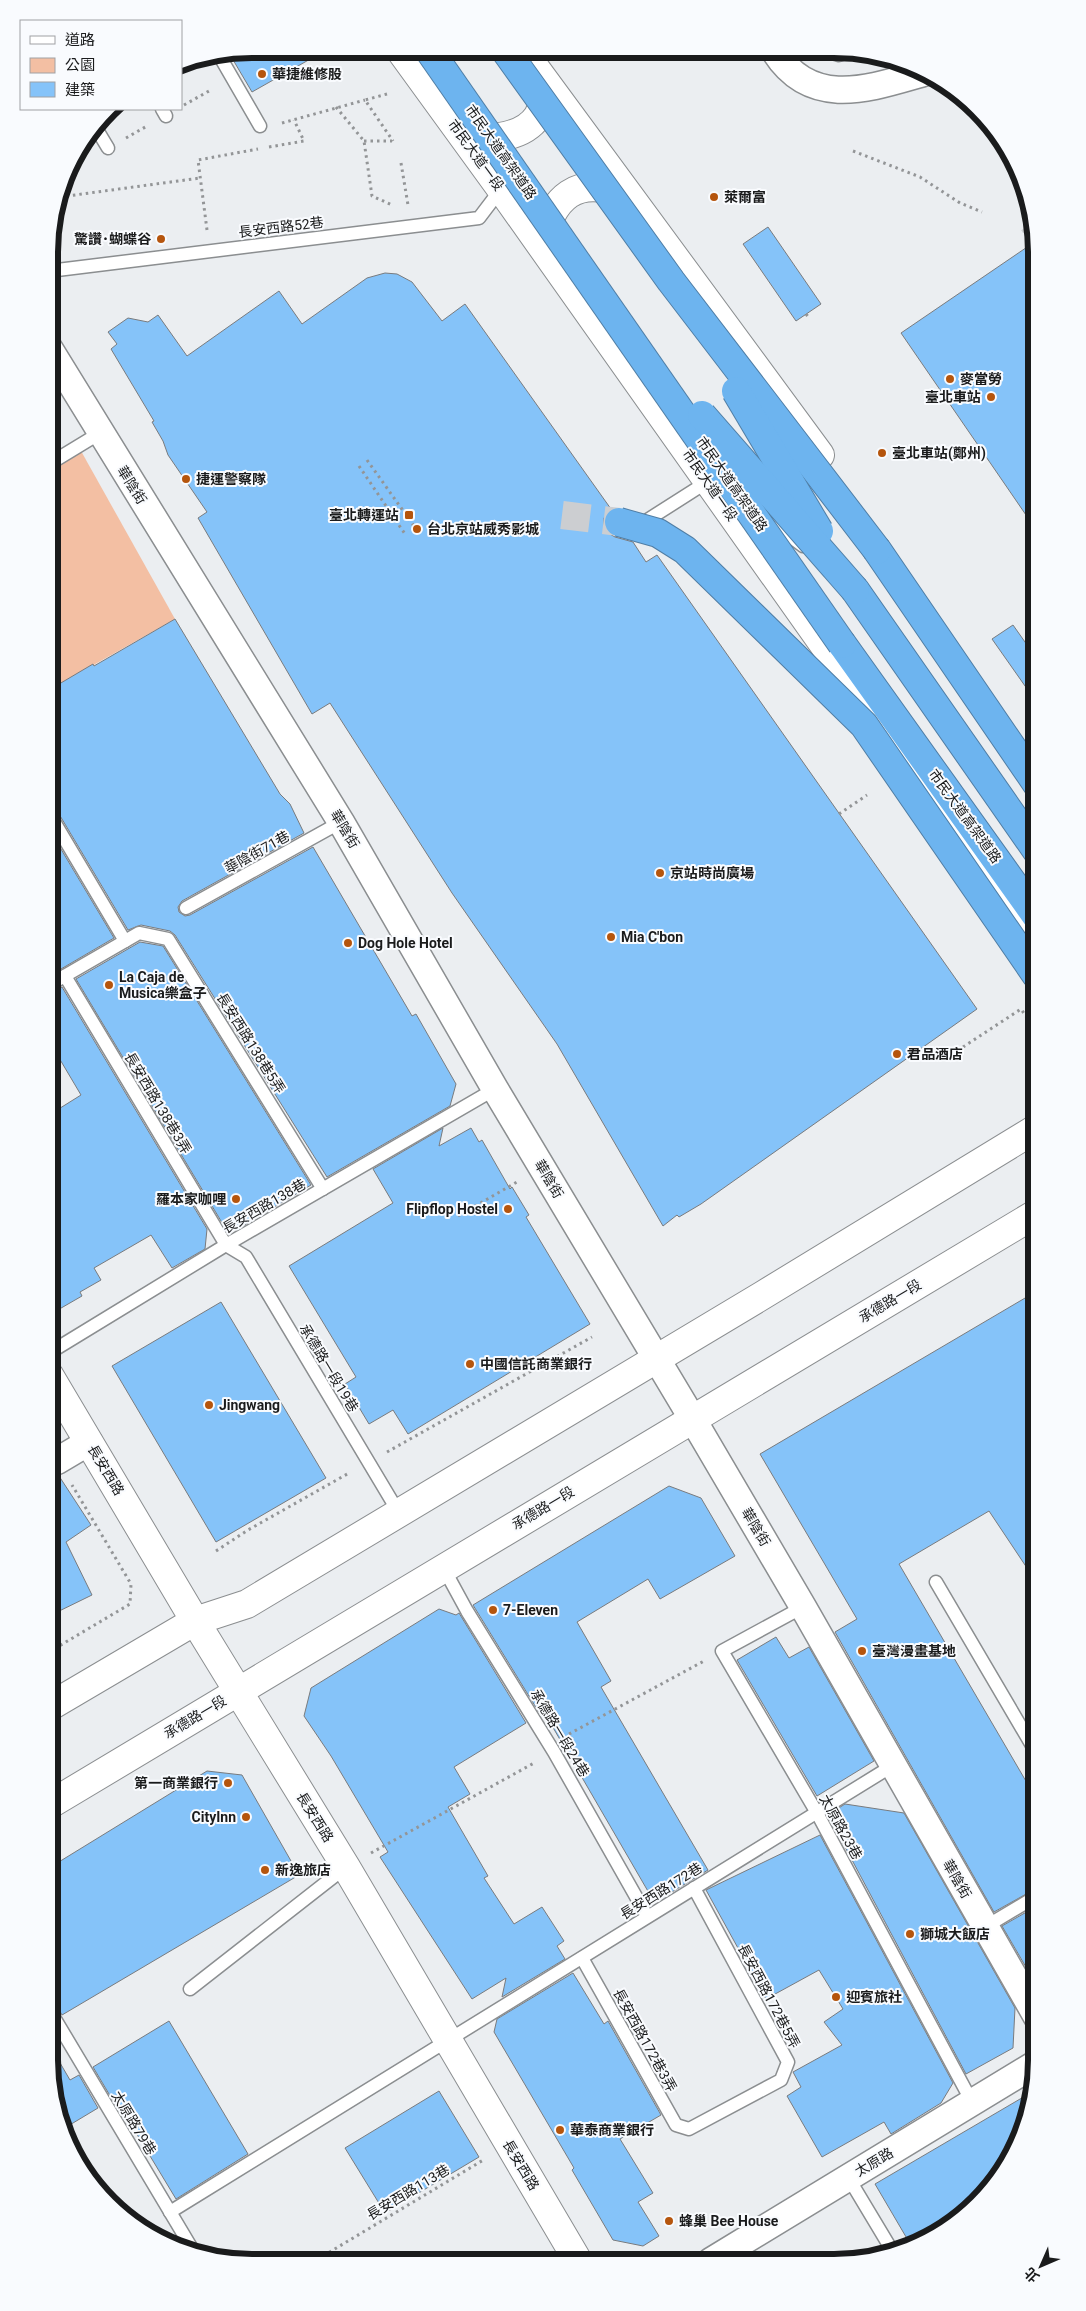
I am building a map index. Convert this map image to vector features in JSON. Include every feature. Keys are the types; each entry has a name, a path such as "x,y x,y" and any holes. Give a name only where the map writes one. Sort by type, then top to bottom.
{"highway":[{"name":"市民大道高架道路","path":"416,58 616,316 842,644 1028,904"},
{"path":"511,58 671,281 877,550 1028,771"},
{"path":"671,281 854,590 1028,837"},
{"path":"616,316 854,590"},
{"path":"627,525 658,533 686,550 864,725 1028,963"}],"street":[{"name":"市民大道一段","path":"415,58 462,135 1028,933"},
{"path":"528,58 783,404 1028,753"},
{"path":"781,58 798,76 821,88 845,91 870,88 915,75"},
{"path":"462,135 485,140 505,136 523,128 538,116 547,85"},
{"path":"541,247 546,225 555,209 570,191 590,186 611,189 629,196"},
{"name":"華陰街","path":"58,363 342,822 495,1089 803,1607 892,1766 1028,2001"},
{"path":"58,1702 195,1621 247,1604 1028,1133"},
{"name":"承德路一段","path":"58,1800 443,1567 1028,1218"},
{"name":"長安西路","path":"58,1390 195,1621 346,1867 574,2254"},
{"path":"58,1457 89,1442"},
{"name":"太原路","path":"724,2254 1028,2068"}],"lane":[{"path":"222,60 260,126"},
{"path":"99,132 108,148"},
{"name":"長安西路52巷","path":"58,270 480,218 501,189"},
{"path":"783,404 828,567"},
{"path":"58,459 100,433"},
{"path":"627,525 700,471 828,567 891,652"},
{"name":"華陰街71巷","path":"186,908 342,822"},
{"path":"58,828 125,940 58,980"},
{"name":"長安西路138巷5弄","path":"125,940 138,933 168,938 210,1003 323,1189"},
{"name":"長安西路138巷3弄","path":"65,976 226,1245"},
{"name":"長安西路138巷","path":"58,1348 226,1245 495,1089"},
{"name":"承德路一段19巷","path":"226,1245 246,1257 399,1513"},
{"name":"承德路一段24巷","path":"443,1567 467,1611 552,1748 647,1916"},
{"path":"936,1582 1028,1739"},
{"path":"722,1651 803,1607"},
{"name":"太原路23巷","path":"722,1651 817,1813 972,2102"},
{"name":"長安西路172巷","path":"170,2212 892,1766"},
{"path":"190,1989 346,1867"},
{"name":"長安西路172巷5弄","path":"689,2129 781,2080 788,2062 694,1888"},
{"path":"985,1926 1028,1901"},
{"name":"長安西路172巷3弄","path":"582,1958 676,2125 689,2129"},
{"name":"太原路79巷","path":"58,2024 188,2243"},
{"path":"848,2177 890,2245"}],"path":[{"path":"182,106 209,91"},
{"path":"294,120 387,94"},
{"path":"364,141 393,140 365,100"},
{"path":"336,107 364,141 372,196"},
{"path":"108,148 164,112"},
{"path":"853,152 920,177 960,203 982,212"},
{"path":"198,160 208,238"},
{"path":"401,163 409,213"},
{"path":"66,196 200,178"},
{"path":"806,314 810,319"},
{"path":"367,460 414,526"},
{"path":"359,466 406,534"},
{"path":"839,814 867,795"},
{"path":"963,1047 1021,1009 1028,1019"},
{"path":"458,1216 542,1167"},
{"path":"216,1551 248,1530 592,1336"},
{"path":"58,1467 131,1584 130,1604 58,1647"},
{"path":"346,1867 722,1651"},
{"name":"長安西路113巷","path":"326,2254 509,2145"}],"green space":[{"path":"81,451 175,619 58,685 58,465"}],"building":[{"name":"華捷維修股","path":"312,58 252,92 232,59"},
{"path":"768,227 821,304 796,321 743,244"},
{"name":"臺北車站","path":"1028,246 1028,518 901,333"},
{"path":"385,273 397,274 412,282 442,321 465,304 611,509 604,518 604,526 608,533 633,542 646,562 657,555 977,1009 701,1204 679,1217 677,1215 663,1226 557,1044 452,893 330,703 312,714 198,518 207,512 168,455 163,441 152,422 154,421 111,349 117,344 108,332 128,318 148,322 158,315 187,356 279,291 302,324 367,278"},
{"path":"175,619 280,794 290,804 304,833 182,901 178,907 179,912 185,916 190,915 313,847 412,1016 416,1014 456,1084 450,1106 327,1177 175,935 170,931 141,925 128,930 58,812 58,685 93,664 94,666"},
{"path":"1013,625 1028,646 1028,690 992,639"},
{"path":"58,844 114,938 58,971"},
{"path":"140,942 163,946 311,1185 236,1230 224,1226 76,979"},
{"path":"62,987 207,1229 205,1249 172,1268 151,1235 94,1268 101,1280 80,1292 82,1296 58,1310 58,1109 81,1095 58,1056 58,989"},
{"path":"443,1128 439,1146 471,1128 479,1142 482,1140 510,1189 512,1187 529,1215 526,1217 590,1324 408,1434 393,1410 369,1424 345,1384 356,1377 289,1266 393,1203 373,1169"},
{"path":"1028,1296 1028,1570 989,1511 899,1564 1028,1785 1028,1893 994,1912 835,1632 857,1619 760,1454"},
{"name":"Jingwang","path":"221,1302 326,1478 216,1542 112,1366"},
{"path":"58,1476 91,1525 66,1542 92,1595 58,1612"},
{"path":"669,1486 701,1498 735,1556 660,1599 648,1579 577,1622 611,1681 601,1687 708,1870 667,1895 649,1893 544,1712 540,1714 473,1605"},
{"path":"439,1609 456,1615 459,1613 526,1723 454,1767 470,1794 448,1807 488,1876 484,1878 514,1924 542,1907 564,1941 557,1946 565,1959 502,1997 506,1978 472,1999 380,1857 388,1852 331,1756 304,1716 311,1688"},
{"path":"776,1637 789,1658 809,1647 874,1761 817,1796 737,1660"},
{"path":"207,1771 242,1775 299,1875 62,2015 58,2008 58,1862"},
{"path":"845,1804 904,1813 1015,2008 1013,2048 966,2074 828,1815"},
{"path":"820,1835 953,2083 941,2103 891,2134 884,2122 822,2157 787,2096 801,2087 793,2072 842,2045 824,2022 843,2009 819,1970 766,1999 706,1890"},
{"path":"1028,1911 1028,1971 1002,1926"},
{"path":"573,1973 604,2024 608,2021 661,2115 620,2139 653,2193 638,2202 659,2236 643,2246 613,2240 572,2170 574,2168 494,2032 497,2019"},
{"path":"169,2021 248,2154 176,2199 115,2098 112,2099 93,2067"},
{"path":"58,2059 70,2080 79,2075 98,2108 69,2125 61,2097"},
{"path":"439,2091 479,2157 385,2213 345,2148"},
{"path":"1025,2096 1014,2134 996,2167 972,2197 942,2221 908,2239 875,2184"}],"tunnel":[{"path":"562,515 619,522"}],"place":[{"name":"華捷維修股","path":"262,74"},
{"name":"萊爾富","path":"714,197"},
{"name":"驚讚･蝴蝶谷","path":"161,239"},
{"name":"麥當勞","path":"950,379"},
{"name":"臺北車站","path":"991,397"},
{"name":"臺北車站(鄭州)","path":"882,453"},
{"name":"捷運警察隊","path":"186,479"},
{"name":"臺北轉運站","path":"409,515"},
{"name":"台北京站威秀影城","path":"417,529"},
{"name":"京站時尚廣場","path":"660,873"},
{"name":"Mia C'bon","path":"611,937"},
{"name":"Dog Hole Hotel","path":"348,943"},
{"name":"La Caja de Musica樂盒子","path":"109,985"},
{"name":"君品酒店","path":"897,1054"},
{"name":"羅本家咖哩","path":"236,1199"},
{"name":"Flipflop Hostel","path":"508,1209"},
{"name":"中國信託商業銀行","path":"470,1364"},
{"name":"Jingwang","path":"209,1405"},
{"name":"7-Eleven","path":"493,1610"},
{"name":"臺灣漫畫基地","path":"862,1651"},
{"name":"第一商業銀行","path":"228,1783"},
{"name":"CityInn","path":"246,1817"},
{"name":"新逸旅店","path":"265,1870"},
{"name":"獅城大飯店","path":"910,1934"},
{"name":"迎賓旅社","path":"836,1997"},
{"name":"華泰商業銀行","path":"560,2130"},
{"name":"蜂巢 Bee House","path":"669,2221"}]}
